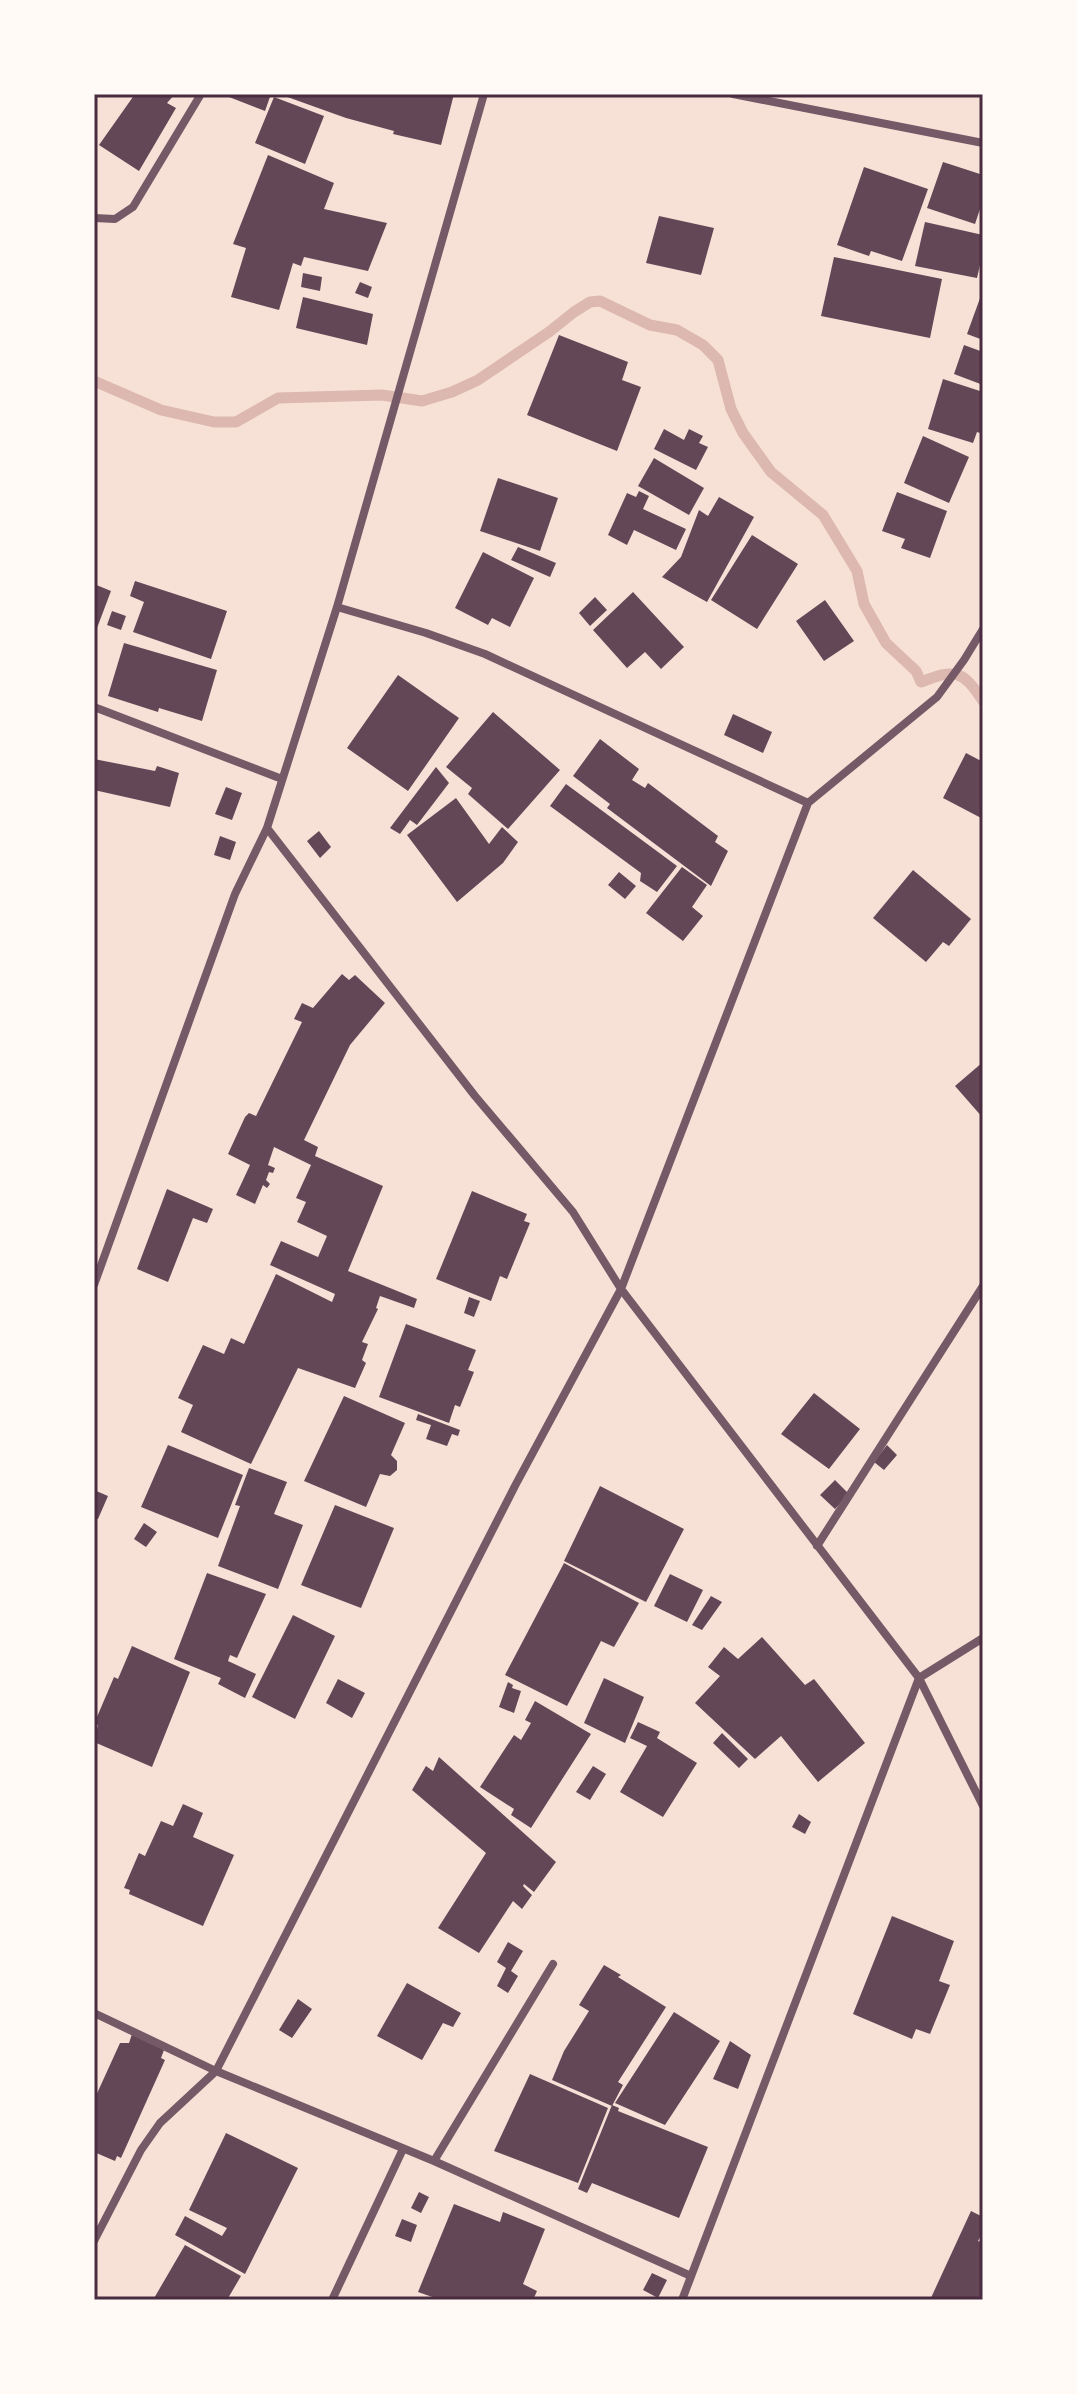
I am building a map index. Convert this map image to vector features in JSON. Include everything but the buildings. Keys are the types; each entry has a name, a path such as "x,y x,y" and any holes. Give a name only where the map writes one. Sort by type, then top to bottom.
{"street":[{"path":"94,218 115,219 133,207 201,94"},
{"path":"94,1285 235,894 267,828 337,607 484,94"},
{"path":"733,94 983,143"},
{"path":"337,607 485,654 808,803"},
{"path":"94,2241 147,2141 160,2123 216,2071 502,1512 621,1289 808,803 937,697 983,629"},
{"path":"94,707 282,779"},
{"path":"267,828 475,1096 573,1212 621,1289 919,1678 983,1806"},
{"path":"817,1546 983,1286"},
{"path":"682,2300 919,1678 983,1638"},
{"path":"434,2161 553,1964"},
{"path":"94,2013 216,2071 434,2161 691,2276"},
{"path":"332,2300 403,2149"}],"waterway":[{"path":"94,381 161,410 214,422 236,422 278,398 382,395 422,401 478,380 574,312 590,302 600,301 650,325 677,330 703,345 718,360 731,409 743,433 771,472 823,515 857,571 864,604 886,643 916,671 921,682 942,675 957,675 963,677 983,701"}]}
